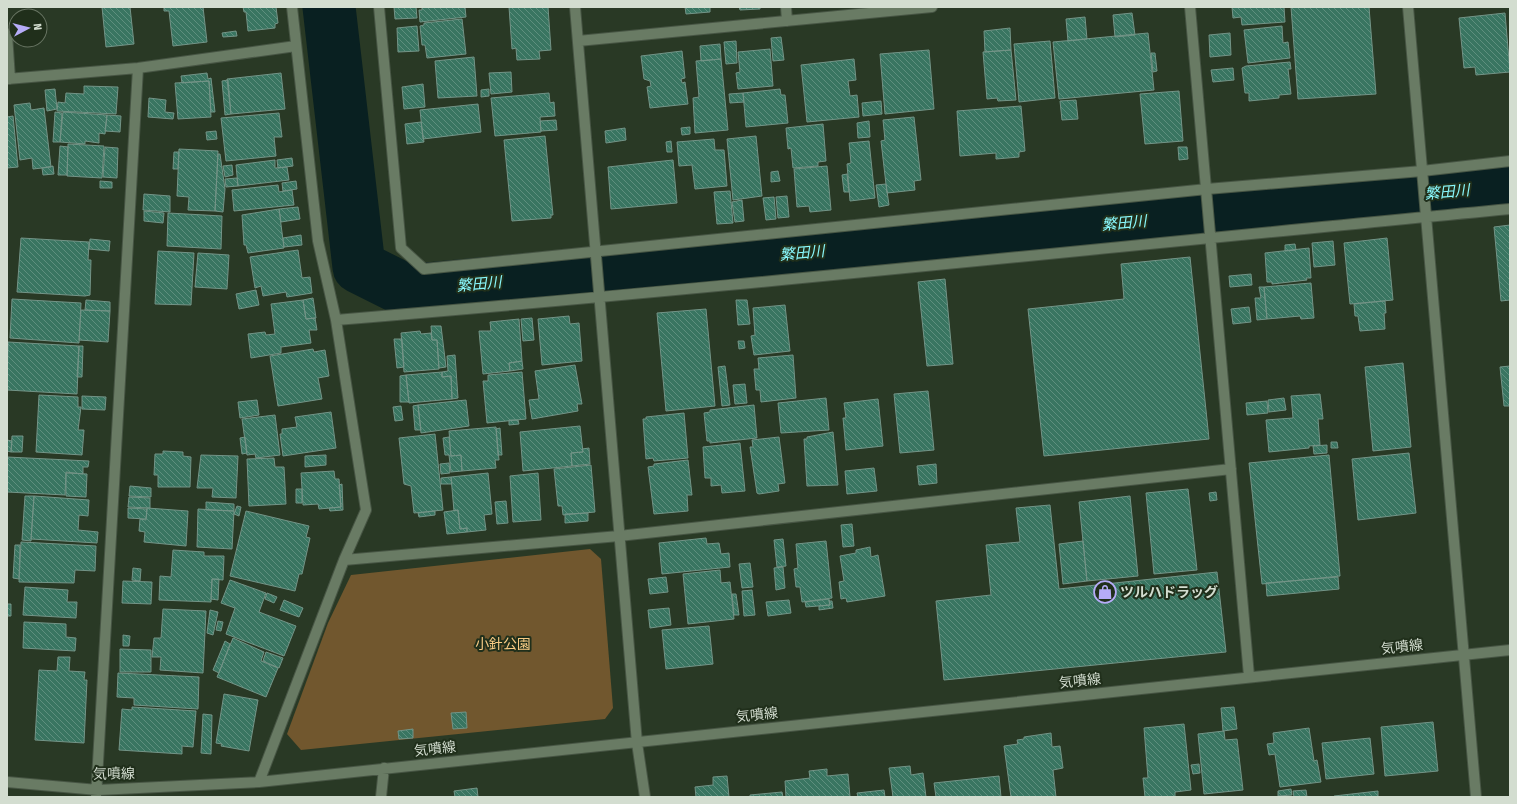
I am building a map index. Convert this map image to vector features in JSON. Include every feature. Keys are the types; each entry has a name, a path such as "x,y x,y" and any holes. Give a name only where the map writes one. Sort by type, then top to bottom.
{"street":[{"path":"259,782 344,560 366,510 336,320 318,241 292,7"},
{"path":"379,7 401,248 424,269 1207,190 1422,171 1510,161"},
{"path":"575,7 637,743 645,797"},
{"path":"786,7 787,21"},
{"path":"578,41 932,7"},
{"path":"1190,7 1249,676"},
{"path":"1408,7 1476,797"},
{"path":"7,34 9,79 138,68 296,46"},
{"path":"97,794 138,68"},
{"path":"336,320 600,298 1210,236 1510,209"},
{"path":"344,560 619,536 1231,469"},
{"name":"気噴線","path":"7,782 97,794 259,782 637,743 1249,676 1510,650"},
{"path":"381,797 384,768"}],"green space":[{"name":"小針公園","path":"590,549 601,559 613,708 605,719 301,750 287,734 328,623 351,575"}],"building":[{"path":"102,7 130,7 134,44 106,47"},
{"path":"164,7 203,7 207,42 173,46 169,11 164,11"},
{"path":"243,7 276,7 278,23 275,24 275,28 248,31 246,12 244,12"},
{"path":"394,7 416,7 417,18 395,19"},
{"path":"422,7 465,7 466,17 420,22 419,10 422,10"},
{"path":"509,7 548,7 551,50 539,51 540,59 517,60 516,48 512,49"},
{"path":"685,7 710,7 710,12 686,14"},
{"path":"739,7 760,7 760,9 740,10"},
{"path":"1232,7 1284,7 1285,22 1242,25 1241,17 1233,18"},
{"path":"1291,7 1369,7 1376,94 1298,99"},
{"path":"1132,13 1135,35 1115,37 1113,15"},
{"path":"1505,13 1510,72 1476,75 1475,67 1464,68 1459,18"},
{"path":"1085,17 1087,39 1068,41 1066,19"},
{"path":"462,19 466,54 427,58 425,45 422,45 420,26 424,25 424,23"},
{"path":"417,26 419,51 398,52 397,28"},
{"path":"1282,26 1283,43 1288,42 1290,58 1248,63 1244,30"},
{"path":"1010,28 1011,50 985,52 984,31"},
{"path":"236,31 237,36 223,37 222,33"},
{"path":"1148,33 1154,90 1059,99 1053,42"},
{"path":"1230,33 1231,55 1210,57 1209,35"},
{"path":"781,37 784,60 773,61 771,38"},
{"path":"736,41 737,63 726,64 724,42"},
{"path":"1050,41 1055,98 1019,102 1014,44"},
{"path":"720,44 721,59 701,61 700,46"},
{"path":"770,49 773,86 738,89 736,73 740,72 738,52"},
{"path":"929,50 934,109 885,114 880,54"},
{"path":"1011,50 1016,100 998,101 997,98 987,99 983,52"},
{"path":"682,51 685,78 681,79 682,83 685,82 688,104 650,108 647,87 651,86 650,81 644,79 641,56"},
{"path":"1151,53 1155,53 1157,71 1153,72"},
{"path":"474,57 477,96 438,98 435,61"},
{"path":"721,59 728,130 695,133 693,98 699,97 696,61"},
{"path":"854,59 856,80 848,81 850,96 857,95 859,117 807,122 801,65"},
{"path":"1290,62 1291,69 1288,69 1291,94 1279,95 1279,98 1249,101 1249,93 1245,93 1242,68 1246,66"},
{"path":"1233,68 1234,80 1213,82 1211,70"},
{"path":"511,72 512,92 491,94 489,73"},
{"path":"207,73 208,79 211,78 215,112 211,112 209,81 182,83 181,76"},
{"path":"281,73 285,109 231,114 227,79"},
{"path":"228,80 231,114 225,115 222,81"},
{"path":"209,81 211,117 178,119 175,83"},
{"path":"423,84 425,107 404,109 402,87"},
{"path":"84,86 118,87 116,114 57,111 58,102 65,103 66,93 84,94"},
{"path":"55,89 57,109 47,111 45,90"},
{"path":"489,89 489,96 481,97 481,90"},
{"path":"780,89 781,95 785,95 788,123 746,127 743,93"},
{"path":"1179,91 1183,141 1145,144 1140,94"},
{"path":"549,93 550,103 554,102 555,116 540,117 541,132 495,136 491,98"},
{"path":"743,93 744,102 730,103 729,94"},
{"path":"149,98 166,100 165,112 174,113 173,119 148,117"},
{"path":"1076,100 1078,119 1062,120 1060,101"},
{"path":"881,101 882,114 863,116 862,103"},
{"path":"30,103 31,110 44,108 51,167 33,169 32,158 20,160 14,105"},
{"path":"478,104 481,132 423,139 420,110"},
{"path":"1021,106 1025,151 1019,152 1019,157 996,159 996,153 960,156 957,111"},
{"path":"55,112 62,113 60,142 53,142"},
{"path":"63,112 107,115 105,134 99,133 99,143 85,141 85,144 60,142"},
{"path":"279,113 282,137 274,137 276,156 226,161 221,118"},
{"path":"107,115 121,116 120,132 105,131"},
{"path":"13,116 18,167 7,168 7,117"},
{"path":"914,117 921,180 914,181 915,190 887,193 881,141 885,140 883,120"},
{"path":"556,120 557,130 541,131 540,121"},
{"path":"869,121 870,137 858,138 857,123"},
{"path":"421,122 424,142 407,144 405,124"},
{"path":"823,124 826,161 818,162 818,166 793,168 791,148 788,149 786,128"},
{"path":"690,127 690,134 682,135 681,128"},
{"path":"625,128 626,140 606,143 605,131"},
{"path":"216,131 217,139 207,140 206,132"},
{"path":"545,136 553,215 551,215 551,218 512,221 504,140"},
{"path":"756,136 762,196 733,200 727,139"},
{"path":"714,139 715,150 724,150 727,186 695,189 692,165 679,166 677,142"},
{"path":"671,141 672,152 667,152 666,142"},
{"path":"869,141 875,198 850,201 847,164 851,163 849,143"},
{"path":"68,144 104,146 102,178 67,176"},
{"path":"60,146 68,147 67,175 58,175"},
{"path":"105,147 118,148 117,178 103,177"},
{"path":"1178,147 1187,147 1188,159 1179,160"},
{"path":"179,149 218,151 215,211 188,210 189,197 177,196"},
{"path":"174,152 179,152 178,169 173,169"},
{"path":"218,154 220,154 225,189 223,212 215,211"},
{"path":"292,158 293,166 278,168 277,160"},
{"path":"275,160 275,168 287,167 289,180 238,186 236,165"},
{"path":"673,160 677,203 611,209 608,167"},
{"path":"232,165 233,175 225,177 223,166"},
{"path":"53,166 54,174 43,175 42,168"},
{"path":"827,166 831,210 810,212 809,206 797,207 794,169"},
{"path":"778,171 780,181 771,182 771,172"},
{"path":"847,174 849,192 844,192 842,175"},
{"path":"237,178 238,186 226,187 225,179"},
{"path":"100,181 112,182 112,188 100,188"},
{"path":"296,181 297,189 283,191 282,183"},
{"path":"886,184 889,205 879,207 876,185"},
{"path":"278,185 279,192 292,190 294,205 234,211 232,190"},
{"path":"730,191 733,223 717,224 714,192"},
{"path":"144,194 170,196 170,212 143,210"},
{"path":"787,196 789,217 778,218 776,197"},
{"path":"774,197 776,219 766,220 763,198"},
{"path":"742,200 744,221 735,222 732,202"},
{"path":"298,207 300,219 281,222 279,209"},
{"path":"279,209 284,248 248,253 246,245 244,245 242,215"},
{"path":"144,211 164,213 163,223 144,221"},
{"path":"168,213 222,216 221,249 167,246"},
{"path":"1510,225 1510,300 1501,301 1494,227"},
{"path":"301,235 302,245 284,247 283,238"},
{"path":"21,238 89,242 88,260 91,260 90,295 85,296 17,292"},
{"path":"1387,238 1393,300 1350,304 1344,243"},
{"path":"90,239 110,241 109,251 89,249"},
{"path":"1333,241 1335,265 1314,267 1312,243"},
{"path":"1295,244 1296,250 1285,251 1285,245"},
{"path":"1309,248 1311,278 1306,278 1307,280 1272,284 1272,282 1267,282 1265,253"},
{"path":"298,250 302,278 310,277 312,293 287,297 286,292 263,296 261,286 255,288 250,257"},
{"path":"158,251 194,253 191,305 155,304"},
{"path":"198,253 229,255 227,289 195,287"},
{"path":"1190,257 1209,439 1044,456 1028,309 1124,299 1121,264"},
{"path":"1251,274 1252,285 1230,287 1229,276"},
{"path":"945,279 953,364 927,366 918,282"},
{"path":"1311,283 1314,318 1301,319 1300,316 1267,319 1264,287"},
{"path":"1259,287 1264,287 1267,319 1257,320 1255,298 1261,298"},
{"path":"256,290 259,305 239,309 236,294"},
{"path":"313,298 316,318 306,319 303,300"},
{"path":"12,299 81,303 79,343 10,338"},
{"path":"86,300 110,302 110,311 85,310"},
{"path":"303,300 306,319 315,318 317,330 309,330 311,343 281,347 281,353 251,358 248,334 265,332 266,335 275,334 271,304"},
{"path":"736,300 747,300 750,324 738,325"},
{"path":"1385,301 1385,329 1360,331 1358,316 1355,316 1354,304"},
{"path":"785,305 790,351 754,355 751,336 755,335 753,308"},
{"path":"1249,307 1251,322 1233,324 1231,309"},
{"path":"706,309 715,406 666,411 657,313"},
{"path":"81,310 110,311 108,342 79,340"},
{"path":"569,316 570,324 579,323 582,361 542,365 538,319"},
{"path":"532,318 534,340 523,341 521,319"},
{"path":"519,319 522,361 509,363 510,371 483,374 479,331 491,331 490,322"},
{"path":"431,326 441,326 446,367 439,368 437,340 432,340"},
{"path":"420,331 421,334 431,333 432,340 437,340 439,369 404,372 401,333"},
{"path":"394,339 402,339 404,367 397,368"},
{"path":"738,341 744,341 745,348 739,349"},
{"path":"8,342 79,346 77,394 7,390"},
{"path":"79,346 83,346 82,377 77,377"},
{"path":"313,349 314,352 325,350 329,376 318,378 322,399 278,406 270,356"},
{"path":"455,355 458,398 452,399 451,376 442,377 442,372 448,371 447,356"},
{"path":"793,355 796,398 761,402 760,390 756,390 754,369 759,369 758,358"},
{"path":"522,361 523,369 510,371 509,363"},
{"path":"1403,363 1411,447 1373,451 1365,367"},
{"path":"575,365 582,404 577,404 578,411 532,419 529,400 539,399 535,371"},
{"path":"725,366 730,405 722,406 718,367"},
{"path":"1510,366 1510,406 1504,406 1500,367"},
{"path":"442,372 442,377 451,376 452,399 409,403 406,375"},
{"path":"522,372 526,419 487,423 483,381 488,381 488,375"},
{"path":"406,375 409,402 400,402 400,376"},
{"path":"745,384 747,403 735,404 733,385"},
{"path":"928,391 934,450 900,453 894,394"},
{"path":"1320,394 1323,419 1318,419 1320,445 1309,446 1309,448 1269,452 1266,420 1293,418 1291,396"},
{"path":"39,395 78,397 78,407 81,407 78,430 84,430 82,455 36,452"},
{"path":"82,396 106,397 105,410 82,409"},
{"path":"826,398 829,430 781,433 778,403"},
{"path":"1284,398 1286,410 1269,412 1268,400"},
{"path":"878,399 883,446 846,450 843,418 846,418 844,403"},
{"path":"257,400 259,415 240,418 238,402"},
{"path":"466,400 469,426 421,433 418,405"},
{"path":"1267,401 1268,413 1247,415 1246,403"},
{"path":"418,405 421,430 415,430 413,406"},
{"path":"754,405 757,438 710,443 710,441 707,441 704,413 710,412 710,410"},
{"path":"401,406 403,420 395,421 393,407"},
{"path":"331,412 336,448 283,456 280,434 282,434 282,429 297,427 295,417"},
{"path":"684,413 688,458 654,461 653,458 646,459 643,419 646,419 646,417"},
{"path":"275,415 280,455 256,458 255,454 247,455 242,419"},
{"path":"509,420 518,420 519,424 509,425"},
{"path":"580,426 583,452 571,453 572,466 523,471 520,432"},
{"path":"496,427 499,460 495,460 496,468 462,471 461,455 451,456 449,431"},
{"path":"500,428 502,455 498,455 496,429"},
{"path":"833,432 838,485 807,486 804,439 807,439 807,437"},
{"path":"435,434 443,510 414,513 411,486 404,484 399,438"},
{"path":"12,436 23,436 22,452 11,452"},
{"path":"245,437 247,453 242,454 240,438"},
{"path":"449,437 451,456 461,455 462,471 451,472 449,455 445,455 443,438"},
{"path":"779,437 785,483 778,484 779,491 759,494 757,493 750,447 753,447 752,440"},
{"path":"7,440 12,441 11,452 7,451"},
{"path":"1331,442 1337,442 1338,448 1331,448"},
{"path":"740,443 745,491 722,493 721,485 711,486 711,478 705,478 703,447"},
{"path":"1327,445 1327,453 1314,454 1313,446"},
{"path":"589,448 590,464 572,466 571,453 583,452 582,449"},
{"path":"163,451 183,452 183,456 191,457 190,487 158,487 158,475 154,475 155,454 163,454"},
{"path":"1409,453 1416,513 1358,520 1352,459"},
{"path":"201,455 238,456 236,498 212,497 213,488 197,488"},
{"path":"326,455 326,465 305,467 305,456"},
{"path":"1329,455 1340,576 1262,584 1249,463"},
{"path":"7,457 89,461 88,467 83,467 83,474 66,472 65,495 7,492"},
{"path":"274,458 275,467 284,467 286,504 249,506 247,459"},
{"path":"688,460 692,495 687,495 688,511 654,514 648,467 654,466 654,464"},
{"path":"449,463 450,473 441,474 440,464"},
{"path":"936,464 937,483 919,485 917,466"},
{"path":"591,465 595,512 563,515 562,506 558,506 554,469"},
{"path":"874,468 877,491 847,494 845,471"},
{"path":"334,471 335,479 339,479 341,507 319,509 318,504 303,505 301,473"},
{"path":"66,473 87,474 86,497 66,496"},
{"path":"488,473 492,514 484,515 486,530 467,532 467,528 460,529 458,510 454,511 451,477"},
{"path":"538,473 541,520 513,522 510,476"},
{"path":"451,477 452,484 441,484 441,478"},
{"path":"342,484 343,510 330,511 329,508 341,507 339,485"},
{"path":"130,486 151,488 151,497 129,496"},
{"path":"296,489 302,489 302,503 296,503"},
{"path":"1188,489 1197,570 1154,574 1146,493"},
{"path":"1216,492 1217,500 1210,501 1209,493"},
{"path":"25,496 34,496 31,541 22,540"},
{"path":"34,496 89,500 88,516 79,515 78,530 98,532 97,543 31,539"},
{"path":"1130,496 1138,576 1087,581 1079,502"},
{"path":"129,497 150,498 150,508 128,507"},
{"path":"506,501 508,523 497,524 495,502"},
{"path":"206,502 234,504 234,511 206,510"},
{"name":"ツルハドラッグ","path":"1050,505 1059,589 1217,572 1226,652 944,680 936,601 991,595 986,545 1020,542 1016,508"},
{"path":"237,506 241,507 239,516 234,514"},
{"path":"128,508 147,509 146,519 128,518"},
{"path":"147,508 188,511 186,546 144,542 145,532 139,531 140,519 146,520"},
{"path":"198,509 234,511 232,549 197,547"},
{"path":"458,510 460,529 467,528 467,532 447,534 444,512"},
{"path":"246,511 309,526 306,537 310,538 302,574 299,574 295,591 230,576"},
{"path":"435,511 435,515 419,517 418,513"},
{"path":"588,513 588,521 565,523 565,514"},
{"path":"852,524 854,546 843,547 841,525"},
{"path":"706,538 707,544 719,543 721,554 729,553 730,567 662,574 659,543"},
{"path":"783,539 786,566 777,567 774,540"},
{"path":"826,541 832,598 802,602 800,587 796,587 794,569 798,568 796,544"},
{"path":"1083,541 1087,581 1063,584 1059,544"},
{"path":"21,542 96,546 95,571 75,570 74,583 19,582"},
{"path":"15,545 20,545 19,579 13,578"},
{"path":"870,547 871,557 878,555 885,596 847,602 846,598 841,599 839,582 844,581 840,556 856,553 856,550"},
{"path":"173,550 204,552 204,556 224,556 223,580 212,579 211,602 159,600 160,576 171,577"},
{"path":"750,563 753,587 742,588 739,564"},
{"path":"783,567 785,588 776,590 774,568"},
{"path":"133,568 141,569 140,581 132,580"},
{"path":"720,570 721,583 730,582 734,619 688,624 683,574"},
{"path":"666,577 668,592 650,594 648,579"},
{"path":"1338,577 1339,589 1267,596 1266,583"},
{"path":"212,579 219,579 218,600 211,599"},
{"path":"230,580 266,593 259,612 296,626 284,656 226,634 235,608 221,603"},
{"path":"123,581 152,582 151,604 122,603"},
{"path":"25,587 68,590 67,602 77,602 76,618 23,615"},
{"path":"752,590 755,615 744,616 742,591"},
{"path":"267,593 277,597 274,603 265,599"},
{"path":"732,594 736,594 739,615 734,615"},
{"path":"829,599 830,605 806,607 805,602"},
{"path":"284,600 303,608 299,617 280,610"},
{"path":"789,600 791,613 768,616 766,602"},
{"path":"829,601 832,601 833,608 819,610 819,606 830,605"},
{"path":"7,604 11,604 11,616 7,616"},
{"path":"669,608 671,625 650,628 648,610"},
{"path":"163,609 206,611 203,673 160,670 161,657 152,657 154,638 161,638"},
{"path":"210,610 218,612 213,635 207,633"},
{"path":"218,621 223,622 221,631 216,630"},
{"path":"24,622 66,624 66,637 76,638 75,651 23,648"},
{"path":"709,626 713,664 666,669 662,630"},
{"path":"123,635 130,636 129,646 123,646"},
{"path":"233,638 264,652 261,661 278,668 266,697 217,677"},
{"path":"225,641 230,644 219,673 213,670"},
{"path":"120,649 151,650 151,672 120,672"},
{"path":"266,652 283,658 279,668 263,661"},
{"path":"58,657 70,657 69,671 85,672 84,680 87,680 84,743 35,740 39,670 57,671"},
{"path":"118,673 199,677 198,709 134,705 134,698 117,697"},
{"path":"224,694 258,700 249,751 221,746 222,744 216,743"},
{"path":"132,707 196,711 193,747 182,746 182,754 119,750 122,709 132,710"},
{"path":"1234,707 1237,729 1223,731 1221,708"},
{"path":"466,712 467,728 453,729 451,713"},
{"path":"203,714 212,715 211,754 201,753"},
{"path":"1433,722 1438,771 1385,776 1381,727"},
{"path":"1184,724 1191,790 1175,792 1175,797 1145,797 1143,778 1148,778 1144,728"},
{"path":"1309,728 1314,761 1317,760 1321,782 1280,787 1275,754 1269,755 1267,744 1274,743 1273,733"},
{"path":"413,729 413,738 399,739 398,731"},
{"path":"1224,731 1225,740 1237,739 1243,790 1204,794 1198,734"},
{"path":"1051,733 1052,747 1060,746 1063,768 1053,770 1056,797 1011,797 1004,746 1018,744 1017,740 1024,739 1024,737"},
{"path":"1370,738 1374,774 1326,779 1322,743"},
{"path":"1199,764 1200,773 1193,774 1191,765"},
{"path":"910,766 911,775 923,773 926,797 893,797 889,768"},
{"path":"827,769 827,776 848,774 850,797 786,797 785,781 810,778 809,771"},
{"path":"727,776 729,797 696,797 695,787 713,785 713,777"},
{"path":"999,776 1001,797 936,797 934,783"},
{"path":"477,788 478,797 455,797 454,791"},
{"path":"1291,789 1292,795 1278,796 1278,791"},
{"path":"884,790 885,797 858,797 857,793"},
{"path":"1306,790 1307,797 1294,797 1293,791"},
{"path":"1378,791 1378,797 1334,797 1334,796"},
{"path":"782,792 783,797 750,797 750,795"}],"waterway":[{"name":"繁田川","path":"329,7 359,267 407,291 1510,186"}],"place":[{"name":"ツルハドラッグ","path":"1105,592"}]}
